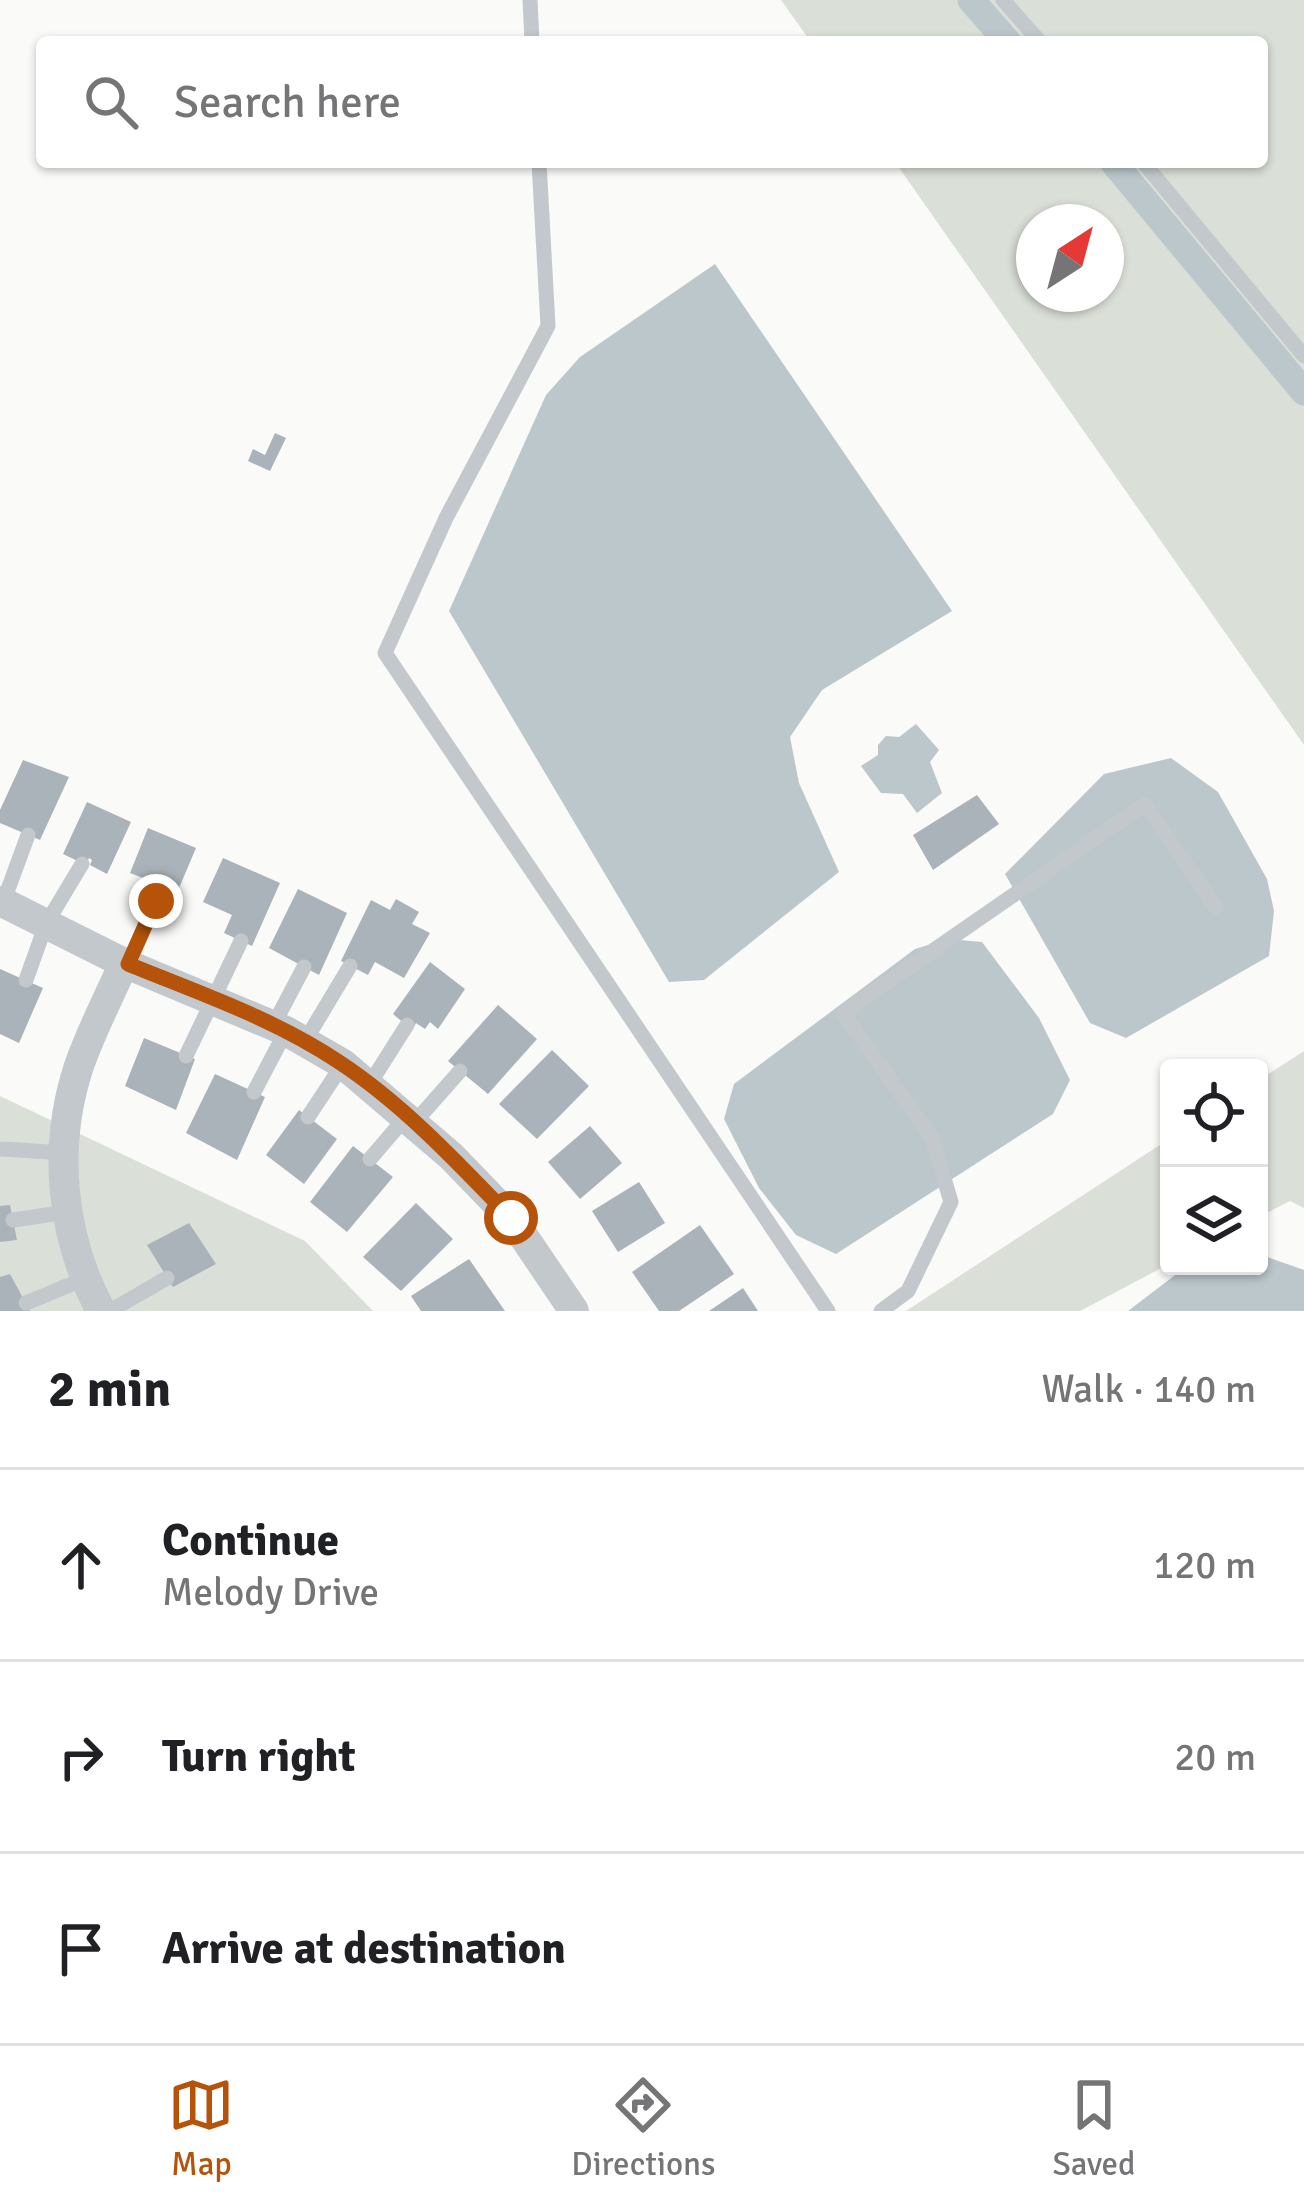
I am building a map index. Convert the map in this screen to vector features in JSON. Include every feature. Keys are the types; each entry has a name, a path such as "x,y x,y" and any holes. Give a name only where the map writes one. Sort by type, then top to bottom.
{"street":[{"path":"1,905 288,1033 343,1064 410,1120 511,1218 574,1311"},
{"path":"105,1311 84,1280 70,1238 67,1118 79,1066 126,964"}],"lane":[{"path":"530,0 532,36"},
{"path":"1003,0 1035,36"},
{"path":"539,168 548,326 446,518 385,653 828,1311"},
{"path":"1148,168 1304,356"},
{"path":"881,1311 908,1291 951,1202 932,1138 843,1013 1145,804 1216,908"},
{"path":"1,905 28,835"},
{"path":"26,980 46,924 82,864"},
{"path":"126,964 156,901"},
{"path":"186,1056 241,941"},
{"path":"254,1092 288,1033 350,966"},
{"path":"288,1033 304,967"},
{"path":"369,1084 406,1025"},
{"path":"308,1117 343,1064"},
{"path":"370,1159 460,1071"},
{"path":"3,1149 65,1153"},
{"path":"13,1220 67,1212"},
{"path":"105,1311 167,1278"},
{"path":"26,1304 84,1280"}],"shaded area":[{"path":"781,0 1304,0 1304,745 899,168 1268,168 1268,36 807,36"},
{"path":"715,264 952,611 822,690 790,737 799,783 839,872 704,980 669,982 449,611 546,395 580,357"},
{"path":"916,724 939,750 930,762 942,793 917,813 903,794 881,793 861,766 878,755 878,745 886,736 899,737"},
{"path":"1171,758 1218,792 1267,879 1274,911 1269,956 1126,1038 1090,1023 1005,874 1104,774"},
{"path":"948,939 982,942 1039,1018 1070,1080 1053,1114 836,1254 796,1235 759,1188 724,1119 734,1084 915,949"},
{"path":"1304,1051 1304,1208 1290,1201 1268,1212 1268,1074"},
{"path":"0,1096 305,1241 373,1311 0,1311"},
{"path":"1160,1145 1160,1269 1080,1311 906,1311"},
{"path":"1268,1257 1304,1270 1304,1311 1128,1311 1175,1275 1268,1275"}],"building":[{"path":"275,433 286,438 270,471 248,461 253,449 265,455"},
{"path":"23,760 69,777 40,840 0,823 0,810"},
{"path":"977,795 999,824 933,870 913,835"},
{"path":"87,802 131,822 107,874 90,865 89,858 86,865 63,854"},
{"path":"148,828 196,848 171,907 137,893 143,878 130,873"},
{"path":"223,858 280,883 252,946 224,933 232,915 203,902"},
{"path":"298,889 347,913 319,975 269,948"},
{"path":"396,899 419,912 412,924 430,933 404,978 375,962 368,975 341,961 371,900 390,910"},
{"path":"430,962 465,989 438,1029 430,1022 425,1029 416,1023 412,1030 393,1014"},
{"path":"0,969 43,988 19,1043 0,1034"},
{"path":"498,1005 537,1039 488,1094 448,1061"},
{"path":"144,1038 195,1059 176,1110 125,1086"},
{"path":"552,1050 589,1086 537,1139 499,1104"},
{"path":"215,1074 265,1097 237,1160 186,1133"},
{"path":"299,1110 337,1139 304,1184 266,1155"},
{"path":"590,1126 622,1163 580,1199 548,1162"},
{"path":"353,1146 393,1177 347,1232 310,1202"},
{"path":"639,1182 665,1223 618,1252 592,1211"},
{"path":"416,1203 453,1239 401,1291 363,1257"},
{"path":"10,1205 17,1240 0,1242 0,1206"},
{"path":"189,1223 216,1264 173,1287 147,1245"},
{"path":"700,1225 734,1274 679,1311 659,1311 632,1272"},
{"path":"469,1259 505,1311 421,1311 411,1296"},
{"path":"10,1274 30,1311 0,1311 0,1277"},
{"path":"743,1288 758,1311 709,1311"}],"waterway":[{"path":"971,0 1003,36"},
{"path":"1118,168 1304,392"}],"route":[{"path":"156,901 128,964 286,1031 343,1064 451,1156 511,1218"}]}
